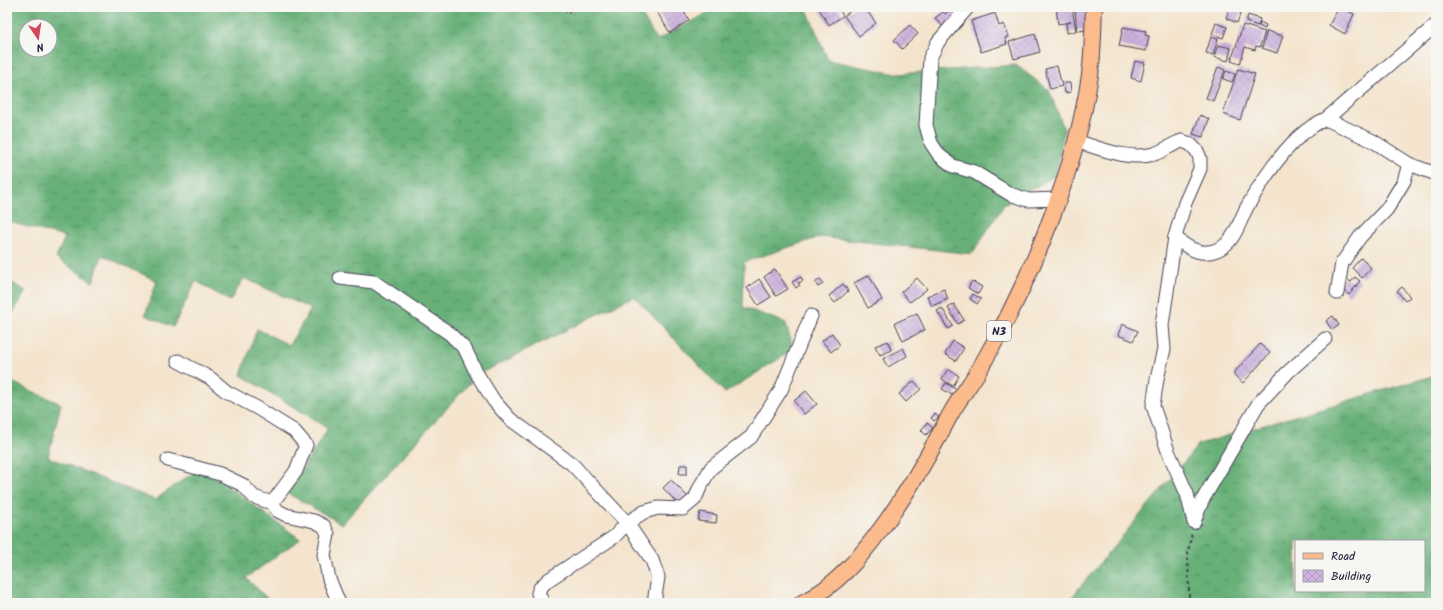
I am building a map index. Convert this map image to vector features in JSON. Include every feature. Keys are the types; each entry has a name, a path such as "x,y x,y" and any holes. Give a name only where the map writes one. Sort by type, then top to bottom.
{"main road":[{"name":"N3","path":"802,603 825,589 846,573 864,553 899,506 928,458 952,413 983,363 1021,289 1059,199 1082,119 1090,76 1094,7"}],"street":[{"path":"968,7 938,42 930,58 926,126 931,143 939,155 953,166 974,172 1010,194 1028,200 1059,199"},
{"path":"1175,237 1186,247 1198,252 1213,251 1222,247 1234,234 1247,208 1270,170 1305,133 1317,123 1326,119 1436,25"},
{"path":"1326,119 1373,141 1409,164 1436,174"},
{"path":"1075,141 1134,156 1154,154 1182,141 1190,144 1198,151 1200,158 1200,169 1186,203 1175,237 1162,325 1164,349 1153,406 1168,451 1187,494 1194,522"},
{"path":"1337,293 1342,263 1360,236 1387,208 1404,181 1409,164"},
{"path":"340,278 374,282 449,333 465,350 477,374 494,401 510,419 572,464 627,523 652,560 658,577 654,603"},
{"path":"543,603 538,593 540,588 548,580 614,537 627,523 644,512 658,508 683,509 695,499 701,485 712,468 751,437 781,390 811,316"},
{"path":"1194,522 1202,501 1258,404 1288,372 1325,339"},
{"path":"178,361 210,378 227,392 257,408 294,431 306,445 296,471 272,503"},
{"path":"168,460 220,474 243,485 254,497 272,503 278,511 286,515 314,521 324,526 328,534 324,555 329,579 338,603"}],"path":[{"path":"1189,597 1188,552 1194,522"}],"green space":[{"path":"7,7 637,7 657,40 719,7 806,7 828,60 896,74 1016,65 1049,90 1064,129 1056,175 1004,205 972,254 820,237 744,262 743,307 786,323 793,350 725,393 634,296 477,375 342,524 287,493 328,428 241,375 257,329 289,345 311,309 244,278 230,301 196,281 173,327 145,315 157,281 102,255 93,282 56,258 65,237 9,222 7,224"},
{"path":"7,280 26,291 7,324"},
{"path":"1436,375 1436,603 1067,603 1199,444"},
{"path":"7,380 61,404 48,457 155,500 201,467 300,539 246,578 272,603 7,603"}],"building":[{"path":"561,7 573,7 568,13"},
{"path":"654,7 681,7 689,20 670,33"},
{"path":"818,7 838,7 843,16 829,25"},
{"path":"856,7 864,7 876,23 859,36 844,16"},
{"path":"1056,7 1072,7 1076,31 1067,33 1066,23 1071,22 1058,24"},
{"path":"1230,7 1243,7 1237,23 1226,18"},
{"path":"1339,7 1354,14 1345,34 1329,25"},
{"path":"952,8 958,15 943,27 935,18 943,12 945,14"},
{"path":"1086,8 1088,30 1077,31 1075,9"},
{"path":"995,13 999,26 1004,24 1009,37 1005,38 1007,44 981,52 971,21"},
{"path":"1248,15 1260,19 1258,26 1246,22"},
{"path":"1260,22 1266,25 1265,29 1259,26"},
{"path":"1216,23 1227,27 1223,38 1212,34"},
{"path":"910,25 918,34 902,49 894,40"},
{"path":"1243,25 1265,32 1260,47 1256,46 1255,50 1245,47 1240,64 1231,61"},
{"path":"1123,27 1146,31 1145,35 1149,36 1146,51 1119,46"},
{"path":"1267,31 1283,36 1277,53 1262,48"},
{"path":"1035,34 1040,52 1014,59 1009,42"},
{"path":"1211,37 1218,39 1213,55 1206,53"},
{"path":"1218,45 1231,48 1228,61 1214,57"},
{"path":"1135,61 1145,63 1141,81 1131,78"},
{"path":"1057,66 1062,86 1050,89 1045,69"},
{"path":"1218,67 1225,70 1213,101 1206,98"},
{"path":"1238,69 1255,74 1240,120 1223,114"},
{"path":"1226,71 1235,74 1232,82 1223,79"},
{"path":"1064,83 1070,83 1071,92 1065,93"},
{"path":"1200,115 1209,119 1203,137 1193,134"},
{"path":"1361,258 1371,268 1362,278 1352,268"},
{"path":"775,269 788,289 776,296 764,277"},
{"path":"869,275 882,300 868,308 854,283"},
{"path":"801,277 803,281 798,283 800,285 796,288 792,282"},
{"path":"1355,277 1360,281 1349,295 1338,286 1345,278 1351,282"},
{"path":"917,278 927,289 910,302 901,292"},
{"path":"759,279 771,297 758,305 747,288"},
{"path":"820,279 823,284 818,287 815,283"},
{"path":"972,281 982,287 978,294 968,288"},
{"path":"843,284 848,291 835,303 829,296"},
{"path":"1402,287 1410,297 1405,301 1397,291"},
{"path":"944,289 948,299 932,306 927,296"},
{"path":"973,294 981,299 977,304 970,299"},
{"path":"954,304 964,320 958,324 948,308"},
{"path":"942,308 953,326 948,329 937,311"},
{"path":"917,313 925,330 903,341 895,323"},
{"path":"1333,316 1339,325 1332,330 1326,321"},
{"path":"1122,324 1138,331 1133,341 1118,335"},
{"path":"832,333 840,345 831,352 822,341"},
{"path":"888,341 891,350 880,355 875,346"},
{"path":"953,341 964,348 956,361 945,354"},
{"path":"1260,344 1270,353 1243,383 1233,374"},
{"path":"903,348 907,356 888,367 883,359"},
{"path":"948,369 959,376 953,386 942,379"},
{"path":"914,381 921,389 906,402 899,394"},
{"path":"946,383 957,390 954,396 942,389"},
{"path":"806,391 817,404 804,414 794,401"},
{"path":"935,414 939,417 934,421 931,418"},
{"path":"927,423 933,428 926,435 921,430"},
{"path":"680,465 687,465 687,474 679,474"},
{"path":"671,480 688,497 679,505 663,488"},
{"path":"700,512 717,515 716,523 698,521"}]}
